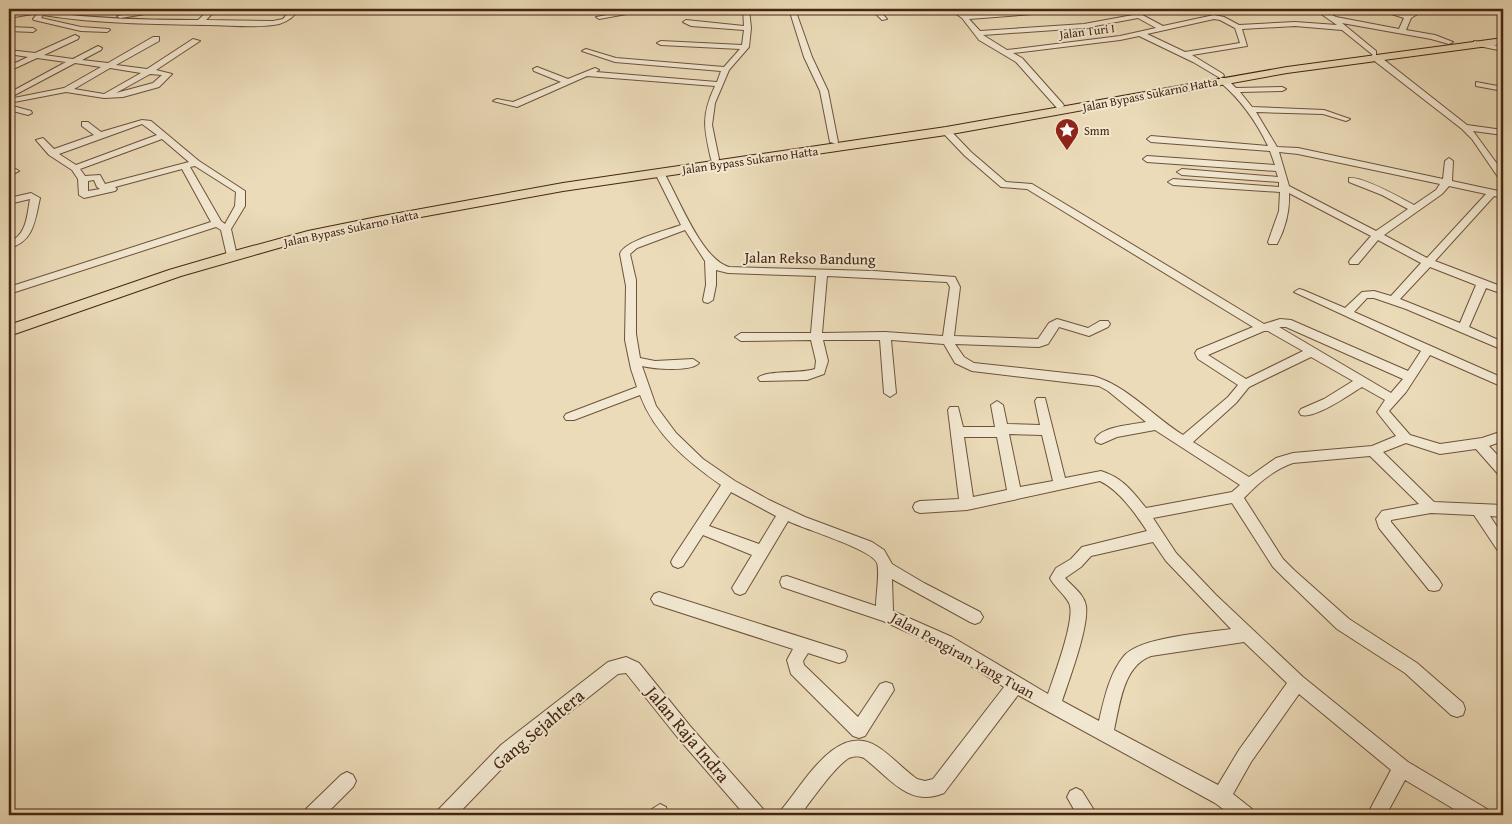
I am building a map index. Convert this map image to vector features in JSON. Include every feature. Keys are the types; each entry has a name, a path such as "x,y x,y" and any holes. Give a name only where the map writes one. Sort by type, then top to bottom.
{"highway":[{"name":"Jalan Bypass Sukarno Hatta","path":"9,323 302,231 444,202 834,142 1449,42 1503,37"},
{"name":"Jalan Bypass Sukarno Hatta","path":"1374,55 1503,41"},
{"name":"Jalan Bypass Sukarno Hatta","path":"9,331 232,253 308,235 555,189 946,131 1221,78"}],"street":[{"path":"88,20 174,9"},
{"path":"190,30 214,9"},
{"path":"43,11 36,19 89,29 269,30 293,13 284,9"},
{"path":"599,16 610,12 650,9"},
{"path":"715,159 708,125 711,103 726,69 745,47 748,28 746,9"},
{"path":"789,9 804,40 808,57 824,91 834,142"},
{"path":"874,9 884,19"},
{"path":"952,9 964,17 976,33 1019,60 1060,106"},
{"path":"1126,9 1163,29"},
{"path":"1317,9 1346,28 1374,55 1465,127 1475,137 1503,178"},
{"path":"1379,9 1391,10 1408,17"},
{"path":"1402,31 1408,17 1423,9"},
{"path":"964,17 1028,10 1059,10"},
{"path":"1028,10 1036,18"},
{"path":"9,16 43,11 102,22 280,22"},
{"path":"976,33 1084,26 1140,16"},
{"name":"Jalan Turi I","path":"1007,52 1100,42 1214,17 1222,18 1229,22"},
{"path":"1229,22 1265,19"},
{"path":"1334,19 1402,31 1449,42"},
{"path":"89,29 102,22"},
{"path":"686,22 694,25 748,28"},
{"path":"1185,54 1244,44 1238,28 1229,22"},
{"path":"1043,23 1050,29"},
{"path":"1238,28 1295,24 1346,28"},
{"path":"9,26 33,30"},
{"path":"1084,26 1100,42"},
{"path":"1141,34 1205,65 1234,90 1252,109 1273,148 1283,185 1284,212 1273,242"},
{"path":"9,69 75,37"},
{"path":"66,90 156,39"},
{"path":"104,96 151,70 196,40"},
{"path":"661,43 745,47"},
{"path":"1477,43 1503,49"},
{"path":"9,96 98,48"},
{"path":"586,51 615,60 726,69"},
{"path":"9,52 169,73 156,85 124,95 104,96 66,90 9,100"},
{"path":"497,101 514,105 588,74 615,60"},
{"path":"537,70 568,82"},
{"path":"588,74 718,84"},
{"path":"1479,84 1503,89"},
{"path":"1234,90 1282,89"},
{"path":"9,107 28,113"},
{"path":"1252,109 1324,112 1346,119"},
{"path":"9,291 222,226 240,206 243,197 240,192 196,163 148,124 142,122 52,153"},
{"path":"85,124 100,136"},
{"path":"1465,127 1503,132"},
{"path":"946,131 968,154 1004,185 1029,186 1266,327 1392,399"},
{"path":"75,168 163,136"},
{"path":"1150,139 1273,148 1330,157 1503,196"},
{"path":"40,140 52,153 75,168 83,179 84,195 86,196 196,163"},
{"path":"1148,159 1279,168"},
{"path":"1354,262 1377,235 1439,192 1447,182 1449,161"},
{"path":"83,179 97,177 100,185 104,187 185,167"},
{"path":"185,167 222,226 232,253"},
{"path":"1182,172 1283,185 1427,262 1503,292"},
{"path":"660,173 688,226 710,261 711,285 708,300"},
{"path":"1352,180 1385,193 1415,209"},
{"path":"1174,182 1283,185"},
{"path":"1393,300 1492,193"},
{"path":"9,200 31,196 35,198 27,234 20,242 9,245"},
{"path":"688,226 626,250 625,254 631,281 630,331 642,390 656,418 671,439 697,463 729,484 785,514 868,546 883,557 887,568 919,588 975,617"},
{"name":"Jalan Rekso Bandung","path":"710,261 718,267 728,270 874,274 951,279 955,287 948,340"},
{"path":"764,378 806,376 820,371 822,361 816,336 822,273"},
{"path":"1463,328 1482,284"},
{"path":"1299,292 1503,383"},
{"path":"1347,313 1366,294 1378,294 1503,346"},
{"path":"741,337 885,336 1038,343 1044,341 1057,323 1089,332 1104,324"},
{"path":"1244,384 1202,356 1201,353 1280,323 1287,323 1409,377"},
{"path":"885,336 890,393"},
{"path":"948,340 956,358 972,368 1092,380 1103,383 1157,425 1248,484"},
{"path":"1428,350 1402,389 1383,412 1405,438 1440,448 1479,443 1503,436"},
{"path":"1184,442 1232,400 1244,384 1311,352"},
{"path":"635,361 655,365 693,362"},
{"path":"1305,412 1328,402 1363,381"},
{"path":"570,416 642,390"},
{"path":"1041,402 1060,484"},
{"path":"997,405 1015,494"},
{"path":"954,410 967,504"},
{"path":"1101,439 1114,433 1157,425"},
{"path":"957,432 1048,430"},
{"path":"1143,514 1236,497 1248,484 1281,462 1294,458 1373,451 1405,438"},
{"path":"1479,443 1503,470"},
{"path":"1373,451 1431,507"},
{"path":"920,506 967,504 1101,476 1109,479 1116,483 1143,514 1177,564 1211,600 1297,682 1402,768 1481,815"},
{"path":"678,562 729,484"},
{"path":"1236,497 1258,534 1278,563 1289,574 1343,624 1411,668 1457,709"},
{"path":"1434,585 1384,524 1383,519 1387,515 1431,507 1503,511"},
{"path":"1478,510 1503,547"},
{"path":"740,588 785,514"},
{"path":"700,528 762,552"},
{"path":"1053,704 1078,623 1079,608 1075,597 1061,586 1057,578 1060,572 1076,563 1088,551 1156,535"},
{"name":"Jalan Pengiran Yang Tuan","path":"887,568 884,601 884,610 887,616 946,642 1016,685 1221,797 1246,815"},
{"path":"787,582 887,616"},
{"path":"659,599 839,656"},
{"path":"1105,733 1118,684 1127,666 1136,655 1151,649 1248,634"},
{"path":"804,645 795,660 797,669 859,730 862,748"},
{"name":"Jalan Raja Indra","path":"614,667 626,665 633,668 684,732 757,815"},
{"name":"Gang Sejahtera","path":"445,815 507,751 614,667"},
{"path":"1221,797 1244,756 1297,682"},
{"path":"788,815 847,749 862,748 867,750 907,783 920,791 938,787 1016,685"},
{"path":"859,730 886,690"},
{"path":"1376,815 1402,768"},
{"path":"312,815 347,781"},
{"path":"1076,797 1088,815"}],"place":[{"name":"Smm","path":"1067,151"}]}
